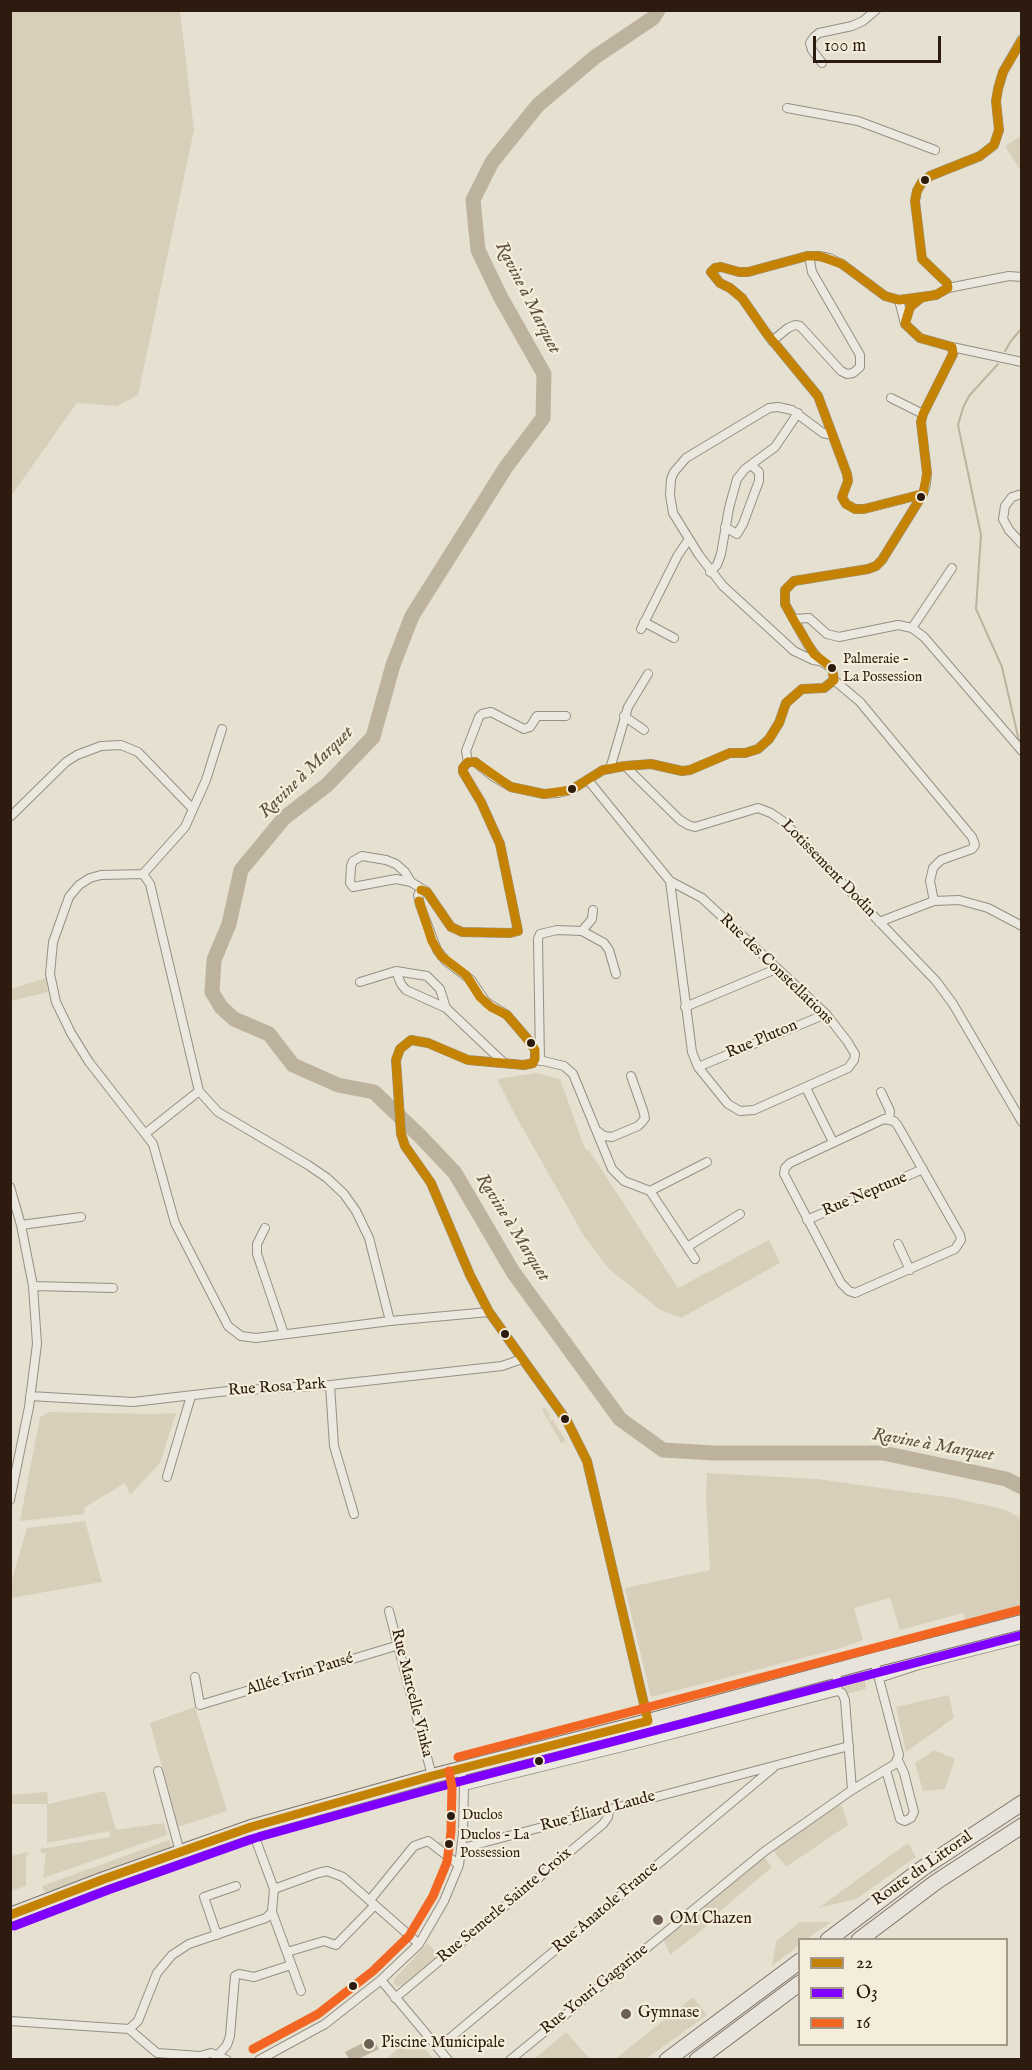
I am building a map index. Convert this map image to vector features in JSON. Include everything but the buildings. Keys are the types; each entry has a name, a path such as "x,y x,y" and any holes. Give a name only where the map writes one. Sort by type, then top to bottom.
{"highway":[{"name":"Route du Littoral","path":"831,1938 923,1868 1022,1803"},
{"name":"Route du Littoral","path":"862,1938 936,1882 1022,1826"},
{"path":"667,2060 798,1962"},
{"path":"697,2060 798,1984"}],"main road":[{"path":"10,1915 251,1827 432,1776 1022,1622"}],"street":[{"path":"822,63 812,50 810,43 814,37 819,33 852,26 863,21 876,10"},
{"path":"948,288 947,283 922,259 915,201 916,191 930,176 980,156 994,145 999,130 996,101 1000,80 1022,39"},
{"path":"787,108 858,121 935,150"},
{"path":"923,494 864,509 850,507 843,501 842,497 848,481 847,474 818,396 772,341 742,298 720,283 711,272 721,267 748,272 809,256 819,256 836,261 885,296 900,300 936,295 948,288 1009,276 1022,277"},
{"path":"772,341 795,325 800,327 841,371 847,374 853,373 860,367 860,355 812,272 809,256"},
{"path":"905,324 910,307 921,298"},
{"path":"900,300 905,324 920,338 1022,362"},
{"path":"820,661 808,645 785,604 783,597 785,590 794,581 868,569 876,566 882,560 923,494 927,473 921,422 953,354 952,347"},
{"path":"891,398 923,414"},
{"path":"832,435 816,429 798,413 778,407 769,408 693,452 679,465 671,479 670,495 673,513 710,572 784,643 803,657 820,661 832,668 834,680 860,702 972,837 975,845 972,849 941,860 933,868 930,881 934,901"},
{"path":"710,572 717,565 722,554 725,527 737,479 775,447 798,413"},
{"path":"725,527 737,534 743,524 759,481 759,472 751,465"},
{"path":"1022,494 1012,497 1005,506 1003,519 1009,530 1022,544"},
{"path":"674,638 643,626 678,555 689,539"},
{"path":"912,628 952,568"},
{"path":"793,619 809,618 827,634 839,637 898,626 912,628 924,637 1022,750"},
{"path":"610,769 624,716 648,674"},
{"path":"468,762 475,762 511,787 544,794 570,790 603,770 625,766 651,764 682,771 690,770 730,753 745,753 758,749 769,740 779,723 786,703 802,689 824,688 834,680"},
{"path":"411,882 396,879 353,887 350,883 351,866 357,857 362,856 396,864 411,882 427,892 451,927 462,932 510,933 518,931 500,844 481,802 463,772 468,762 466,751 482,714 491,712 524,729 530,726 537,716 566,716"},
{"path":"624,716 644,730"},
{"path":"222,729 206,780 185,827 143,874 101,875 90,878 79,885 69,897 52,942 50,966 57,1002 71,1033 89,1062 146,1133 159,1158 175,1223 228,1326 241,1336 256,1338 390,1321 489,1312"},
{"path":"10,817 66,762 101,746 121,745 138,752 192,808"},
{"name":"Lotissement Dodin","path":"625,766 680,820 688,825 695,827 758,808 784,822 936,981 953,1004 1022,1122"},
{"name":"Rue des Constellations","path":"588,780 670,881 702,898 826,1014 855,1054 848,1068 754,1110 740,1111 728,1104 698,1067 692,1052 670,881"},
{"path":"143,874 150,884 199,1091 218,1112 308,1165 344,1194 356,1211 369,1238 390,1321"},
{"path":"421,890 418,895 420,905 437,950 446,961 471,980 486,1002 507,1015 531,1043 538,1060"},
{"name":"Lotissement Dodin","path":"879,922 934,901 959,900 988,908 1022,926"},
{"path":"582,931 592,919 593,910"},
{"path":"538,1060 538,939 540,934 582,931 604,944 609,950 616,974"},
{"path":"685,1007 776,969"},
{"path":"396,971 406,990 446,1008 504,1064"},
{"path":"360,982 396,971 421,974 435,982 440,989 446,1008"},
{"name":"Rue Pluton","path":"698,1067 826,1014"},
{"path":"648,1721 587,1461 567,1420 489,1312 470,1275 431,1183 405,1146 401,1134 397,1085 396,1060 400,1049 411,1040 428,1043 468,1060 528,1065 538,1060 564,1066 573,1074 612,1169 618,1176 650,1191 695,1259"},
{"path":"595,1130 604,1136 612,1137 638,1126 645,1118 631,1076"},
{"path":"806,1088 832,1142"},
{"path":"146,1133 199,1091"},
{"path":"881,1092 890,1111 889,1119"},
{"path":"889,1119 894,1121 962,1240 956,1249 855,1293 849,1291 841,1283 784,1174 785,1168 790,1163 832,1142 889,1119"},
{"path":"650,1191 707,1162"},
{"name":"Rue Neptune","path":"807,1220 923,1170"},
{"path":"10,1187 12,1203 21,1225 33,1286 38,1344 10,1500"},
{"path":"687,1247 740,1214"},
{"path":"21,1225 81,1217"},
{"path":"265,1228 257,1244 257,1254 284,1334"},
{"path":"898,1244 910,1270"},
{"path":"33,1286 113,1288"},
{"name":"Rue Rosa Park","path":"30,1396 133,1402 228,1391 330,1385 502,1366 522,1359"},
{"path":"330,1385 334,1446 354,1514"},
{"path":"167,1476 191,1396"},
{"name":"Rue Marcelle Vinka","path":"389,1611 432,1776"},
{"path":"879,1678 919,1665 1022,1639"},
{"name":"Allée Ivrin Pausé","path":"195,1677 200,1704 399,1645"},
{"path":"874,1660 898,1760 914,1812 911,1818 905,1821 900,1819 886,1770"},
{"path":"836,1670 838,1690 845,1700 852,1790"},
{"path":"464,1786 643,1742 838,1690"},
{"name":"Rue Éliard Laude","path":"463,1848 773,1768 849,1746"},
{"name":"Rue Youri Gagarine","path":"510,2060 765,1851 898,1760"},
{"name":"Rue Anatole France","path":"438,2048 773,1768"},
{"path":"260,2060 325,2024 381,1980 419,1944 444,1901 459,1865 463,1848 464,1786 461,1769"},
{"path":"158,1771 180,1852"},
{"path":"734,1778 741,1783 742,1794"},
{"name":"Rue Semerle Sainte Croix","path":"395,1998 603,1824 608,1817 609,1810"},
{"path":"251,1827 274,1889 272,1912 301,1991"},
{"path":"287,1952 324,1941 336,1945 373,1902 414,1846 428,1841 459,1865"},
{"path":"274,1889 318,1873 327,1872 343,1877 419,1944"},
{"path":"217,1935 204,1898 236,1886"},
{"path":"129,2029 138,2021 158,1973 171,1955 189,1944 266,1918 272,1912"},
{"path":"218,2055 227,2045 230,2036 235,1976 239,1974 254,1977 291,1965"},
{"path":"381,1980 448,2060"},
{"path":"10,2021 129,2029 157,2053 185,2056 211,2053 227,2060"}],"shaded area":[{"path":"11,10 180,11 194,130 138,395 117,406 77,403 11,496"},
{"path":"1021,136 1021,171 1005,146"},
{"path":"46,978 48,992 11,1001 11,989"},
{"path":"536,1073 560,1079 584,1146 587,1151 589,1150 678,1288 769,1240 780,1263 681,1318 659,1309 609,1269 584,1236 497,1079"},
{"path":"544,1407 566,1441 561,1443 542,1409"},
{"path":"49,1412 176,1413 160,1463 130,1495 125,1483 84,1508 85,1514 20,1521 40,1417"},
{"path":"707,1473 817,1479 953,1498 1003,1509 1021,1518 1021,1606 965,1619 963,1613 900,1630 890,1598 854,1608 863,1640 841,1648 651,1697 625,1588 710,1570 706,1500"},
{"path":"85,1521 102,1582 11,1598 11,1583 27,1528"},
{"path":"863,1669 866,1689 845,1694 840,1681 841,1677"},
{"path":"830,1678 831,1689 632,1742 631,1738 750,1698"},
{"path":"949,1695 954,1718 906,1752 896,1707"},
{"path":"195,1707 227,1811 178,1827 150,1723"},
{"path":"637,1731 638,1733 627,1737 628,1742 518,1771 517,1768 546,1760 546,1756"},
{"path":"934,1750 955,1759 945,1789 923,1791 915,1763"},
{"path":"511,1766 494,1777 470,1782 471,1775"},
{"path":"105,1791 116,1830 164,1823 167,1835 43,1878 46,1853 41,1853 40,1849 110,1837 109,1831 47,1843 47,1804 11,1804 11,1795 47,1792 48,1804"},
{"path":"836,1804 842,1806 848,1825 786,1867 773,1850"},
{"path":"454,1838 452,1856 435,1843"},
{"path":"169,1840 172,1848 45,1893 42,1886"},
{"path":"908,1843 916,1857 856,1899 818,1908"},
{"path":"28,1852 26,1886 11,1891 11,1856"},
{"path":"764,1857 772,1867 713,1920 702,1905"},
{"path":"697,1910 708,1925 670,1955 663,1938"},
{"path":"800,1922 831,1922 808,1938 798,1938 798,1946 772,1966 776,1941"},
{"path":"428,1943 439,1957 407,1985 396,1986 393,1982 395,1978"},
{"path":"693,1997 707,2015 646,2059 615,2059"},
{"path":"566,2032 590,2059 534,2059"},
{"path":"413,2036 434,2059 386,2059"},
{"name":"Piscine Municipale","path":"373,2038 379,2049 358,2059 349,2059 345,2052"}],"waterway":[{"name":"Ravine à Marquet","path":"658,10 653,18 595,57 538,105 492,162 473,200 478,250 500,296 544,374 543,418 506,467 412,616 393,665 373,737 327,785 284,818 241,870 229,924 214,960 212,992 221,1007 234,1019 269,1034 293,1065 338,1085 374,1092 420,1136 455,1173 513,1272 620,1419 663,1450 715,1453 883,1453 1006,1479 1022,1487"},
{"path":"1005,351 1022,328"},
{"path":"998,364 969,396 958,425 981,535 976,609 1002,667 1019,741"}],"transit line":[{"name":"22","path":"948,288 947,283 922,259 915,201 917,191 922,182 930,176 980,156 994,145 999,130 996,101 998,89 1003,72 1022,40"},
{"name":"22","path":"923,494 864,509 855,509 846,504 842,497 848,481 847,474 818,396 767,334 742,298 720,283 711,272 721,267 748,272 807,256 819,256 842,264 885,296 899,300 936,295 948,288"},
{"name":"22","path":"834,680 832,668 814,654 793,619 785,604 785,590 794,581 876,566 923,494 927,473 921,422 953,354 952,347 920,338 905,324 910,307 921,298 938,294"},
{"name":"22","path":"468,762 475,762 511,787 544,794 571,790 603,770 625,766 651,764 682,771 690,770 730,753 745,753 758,749 769,739 779,723 786,703 802,689 824,688 834,680"},
{"name":"22","path":"421,890 427,892 451,927 462,932 510,933 518,931 500,844 481,802 463,772 468,762"},
{"name":"22","path":"419,901 432,941 441,956 466,975 480,997 491,1007 507,1015 531,1043 535,1050 535,1059"},
{"name":"22","path":"535,1059 533,1063 524,1065 468,1060 428,1043 411,1040 400,1049 396,1060 401,1134 405,1146 431,1183 470,1275 489,1312 567,1421 587,1461 648,1721"},
{"name":"16","path":"458,1757 1019,1610"},
{"name":"O3","path":"14,1926 255,1838 435,1788 1022,1635"},
{"name":"22","path":"10,1915 251,1827 432,1776 648,1721"},
{"name":"16","path":"253,2049 318,2014 373,1971 409,1936 433,1896 447,1862 451,1832 452,1787 449,1771"}],"place":[{"name":"Palmeraie - La Possession","path":"832,668"},
{"name":"Duclos","path":"451,1816"},
{"name":"Duclos - La Possession","path":"449,1844"},
{"name":"OM Chazen","path":"658,1920"},
{"name":"Gymnase","path":"626,2014"},
{"name":"Piscine Municipale","path":"369,2044"}]}
